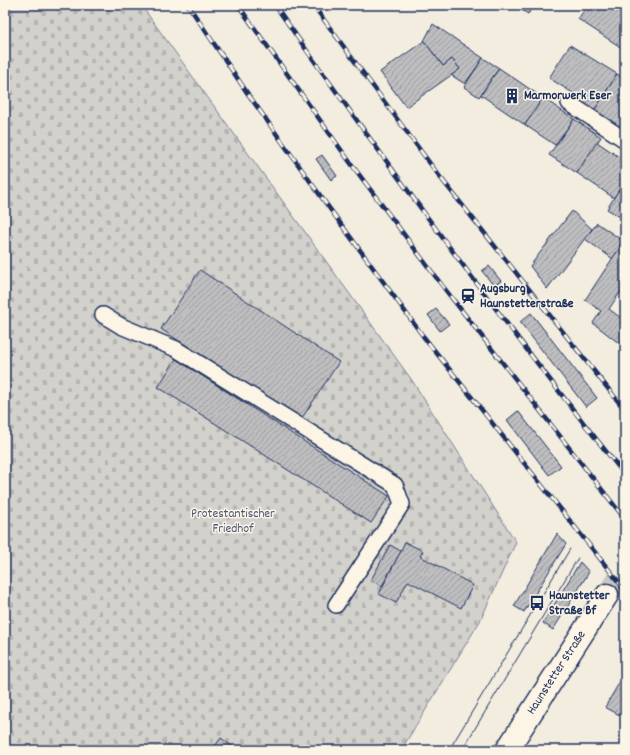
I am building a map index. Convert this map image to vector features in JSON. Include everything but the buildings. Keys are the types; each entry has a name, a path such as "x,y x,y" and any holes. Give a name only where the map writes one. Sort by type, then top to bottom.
{"main road":[{"name":"Haunstetter Straße","path":"507,750 607,595"}],"lane":[{"path":"569,103 625,140"},
{"path":"103,315 121,326 176,349 395,485 402,504 336,605"}],"green space":[{"name":"Protestantischer Friedhof","path":"5,5 141,5 411,379 516,542 480,621 401,750 5,750"}],"tunnel":[{"path":"607,595 625,567"}],"tram line":[{"path":"449,750 570,549"},
{"path":"462,750 578,558"}],"railway":[{"path":"188,5 248,94 423,336 625,590"},
{"path":"238,5 352,165 444,288 625,519"},
{"path":"275,5 439,233 531,355 625,475"},
{"path":"313,5 440,177 625,410"}],"place":[{"name":"Marmorwerk Eser","path":"512,96"},
{"name":"Augsburg Haunstetterstraße","path":"468,296"},
{"name":"Haunstetter Straße Bf","path":"537,603"}]}
